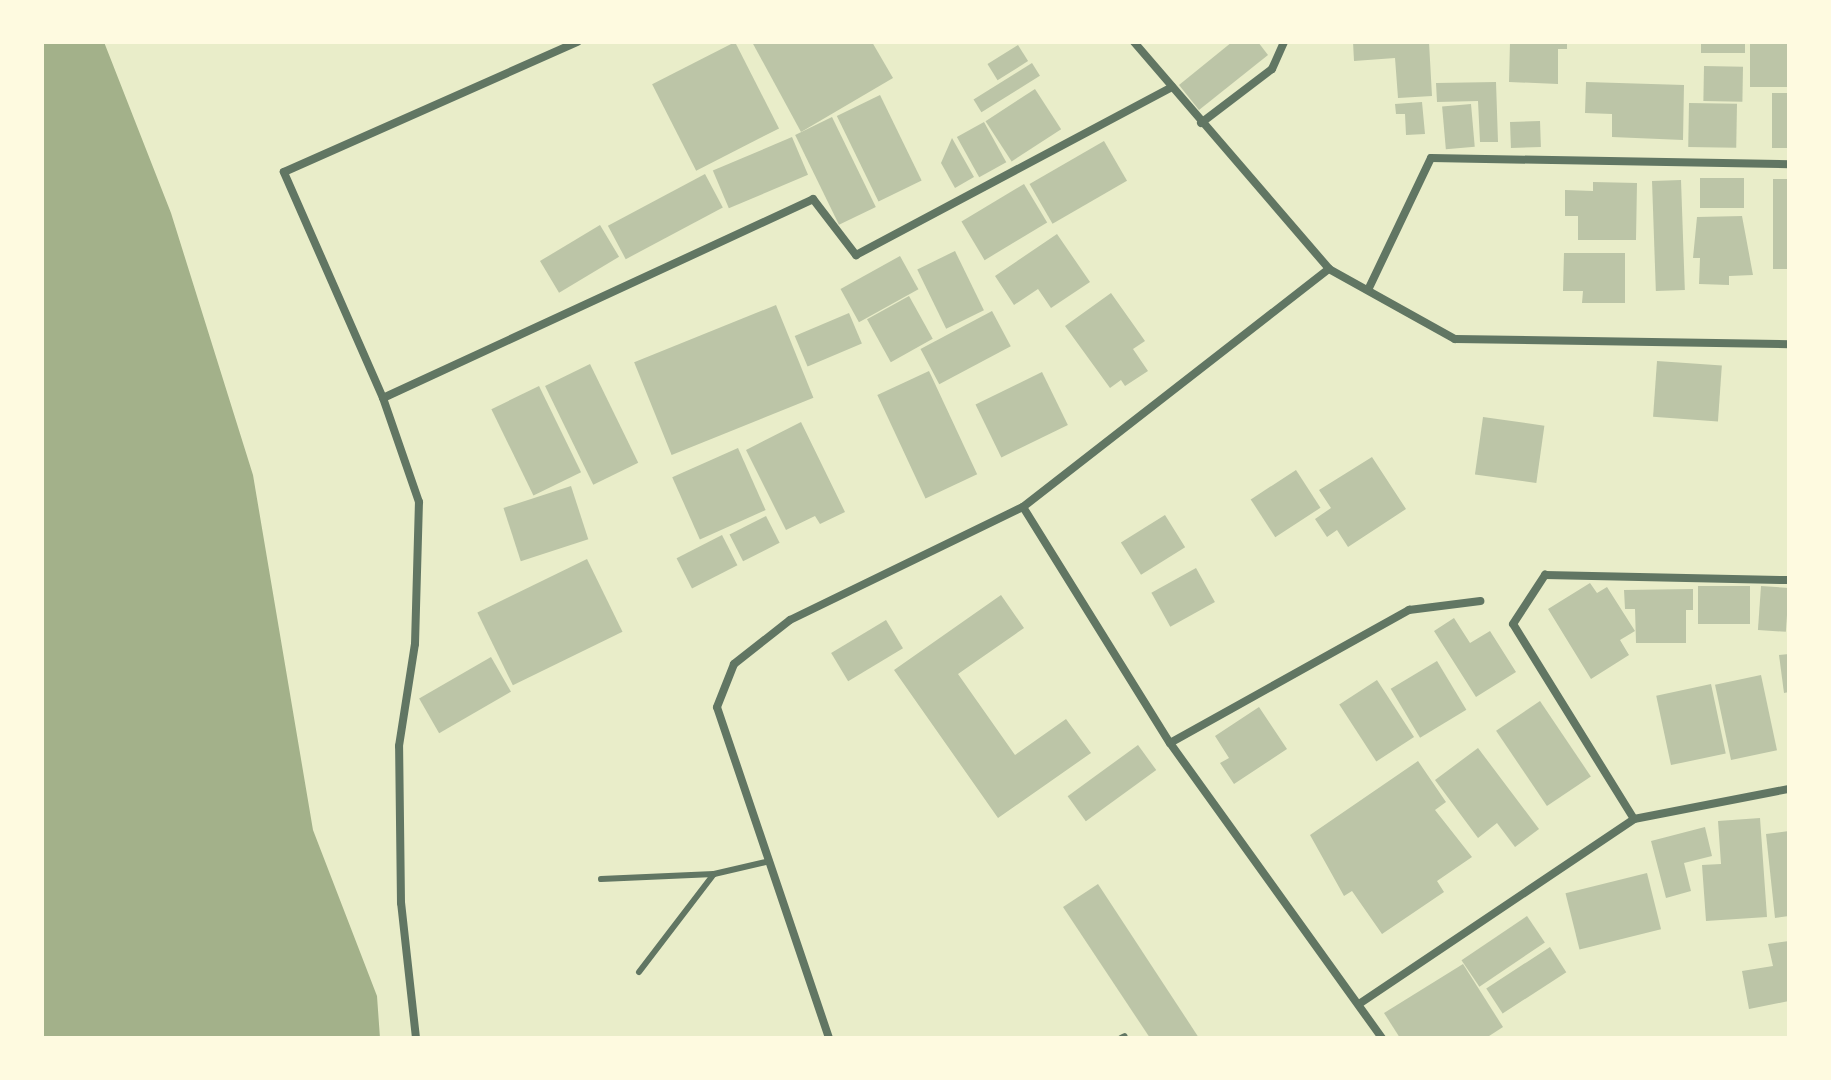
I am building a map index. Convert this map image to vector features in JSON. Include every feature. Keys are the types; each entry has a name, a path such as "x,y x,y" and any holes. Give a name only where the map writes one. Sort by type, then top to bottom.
{"street":[{"path":"416,1038 401,903 399,746 415,644 419,502 383,398 284,172 577,42"},
{"path":"1134,42 1329,269 1455,339 1789,344"},
{"path":"1201,123 1272,69 1284,42"},
{"path":"383,398 813,199 856,255 1172,87"},
{"path":"1368,290 1431,158 1789,164"},
{"path":"829,1038 717,707 734,664 790,620 1023,507 1329,269"},
{"path":"1023,507 1170,743 1382,1038"},
{"path":"1634,819 1513,624 1545,575 1789,580"},
{"path":"1170,743 1409,610 1480,601"},
{"path":"1359,1004 1634,819 1789,789"}],"lane":[{"path":"601,879 714,874 770,861"},
{"path":"639,972 714,874"}],"shaded area":[{"path":"42,42 104,42 171,213 253,475 313,830 377,996 380,1038 42,1038"}],"building":[{"path":"735,42 779,128 696,171 652,84"},
{"path":"752,42 872,42 893,78 801,132"},
{"path":"1232,42 1258,42 1268,55 1199,110 1179,85"},
{"path":"1353,42 1429,42 1432,96 1398,98 1395,58 1354,61"},
{"path":"1510,42 1567,42 1567,49 1558,49 1558,84 1509,82"},
{"path":"1701,42 1745,42 1745,53 1701,53"},
{"path":"1750,42 1789,42 1789,87 1750,87"},
{"path":"1018,45 1028,61 998,80 987,64"},
{"path":"1032,63 1040,76 981,112 973,100"},
{"path":"1704,66 1743,67 1742,102 1703,101"},
{"path":"1496,82 1498,142 1480,142 1478,101 1437,102 1436,83"},
{"path":"1586,82 1684,85 1683,140 1612,137 1612,114 1585,113"},
{"path":"1035,89 1061,129 1012,161 986,121"},
{"path":"1772,93 1789,93 1789,148 1772,148"},
{"path":"880,95 922,180 879,201 837,116"},
{"path":"1422,102 1425,134 1406,135 1405,114 1396,114 1395,104"},
{"path":"1689,103 1737,104 1736,148 1688,147"},
{"path":"1471,104 1475,147 1446,149 1442,107"},
{"path":"832,117 876,207 839,225 795,135"},
{"path":"1540,121 1541,147 1511,148 1510,122"},
{"path":"984,122 1006,162 979,177 957,137"},
{"path":"792,137 808,175 729,208 713,171"},
{"path":"952,138 974,177 955,188 941,163"},
{"path":"1104,141 1127,181 1053,224 1030,184"},
{"path":"705,174 723,208 626,259 608,226"},
{"path":"1700,178 1744,178 1744,208 1700,208"},
{"path":"1773,179 1789,179 1789,269 1773,269"},
{"path":"1681,180 1685,290 1656,291 1652,181"},
{"path":"1593,182 1637,183 1636,240 1578,240 1578,216 1565,216 1565,190 1593,191"},
{"path":"1024,184 1047,223 985,260 961,222"},
{"path":"1742,216 1753,275 1729,276 1729,285 1699,284 1700,258 1693,258 1697,217"},
{"path":"600,225 619,257 559,293 540,261"},
{"path":"1057,234 1090,282 1051,308 1038,289 1014,305 995,276"},
{"path":"955,251 984,310 946,329 917,269"},
{"path":"1564,253 1625,253 1625,303 1582,303 1583,291 1563,291"},
{"path":"900,256 918,289 859,322 841,289"},
{"path":"1111,293 1145,341 1133,349 1148,371 1125,386 1121,380 1110,388 1065,326"},
{"path":"909,296 933,339 891,362 867,319"},
{"path":"776,305 813,398 672,455 634,362"},
{"path":"992,311 1011,346 939,384 920,349"},
{"path":"849,313 862,343 808,366 795,336"},
{"path":"1657,361 1722,366 1718,421 1653,417"},
{"path":"590,364 638,463 593,485 545,386"},
{"path":"929,371 977,474 926,498 877,395"},
{"path":"1042,372 1068,425 1001,457 975,404"},
{"path":"539,386 581,472 533,496 491,409"},
{"path":"1483,417 1544,426 1536,483 1475,474"},
{"path":"801,422 845,512 820,524 815,516 786,530 746,450"},
{"path":"738,448 766,510 700,539 672,477"},
{"path":"1372,457 1406,509 1348,547 1337,530 1327,537 1315,519 1331,508 1319,490"},
{"path":"1296,470 1321,508 1275,537 1251,499"},
{"path":"571,486 588,539 521,561 503,508"},
{"path":"1165,515 1185,547 1141,575 1121,543"},
{"path":"766,516 780,543 743,561 729,535"},
{"path":"722,535 737,565 692,588 677,558"},
{"path":"587,559 623,632 513,685 477,612"},
{"path":"1196,568 1215,602 1170,627 1151,593"},
{"path":"1590,583 1597,593 1607,587 1635,631 1620,640 1629,655 1591,679 1548,609"},
{"path":"1698,586 1750,586 1750,624 1698,624"},
{"path":"1761,586 1789,588 1786,632 1758,630"},
{"path":"1693,589 1693,610 1686,610 1686,643 1636,643 1635,609 1625,609 1624,590"},
{"path":"1001,595 1024,628 958,674 1015,755 1066,719 1091,753 998,818 894,670"},
{"path":"1454,618 1470,643 1490,631 1516,672 1476,697 1434,631"},
{"path":"886,620 903,648 848,681 831,653"},
{"path":"1789,654 1789,692 1784,693 1779,655"},
{"path":"491,657 511,692 439,733 419,698"},
{"path":"1437,661 1466,710 1420,738 1391,689"},
{"path":"1761,675 1777,750 1731,760 1715,685"},
{"path":"1377,680 1414,737 1376,762 1339,705"},
{"path":"1711,684 1726,753 1671,765 1656,696"},
{"path":"1540,701 1591,776 1547,806 1496,731"},
{"path":"1259,707 1287,749 1234,784 1220,763 1229,758 1215,736"},
{"path":"1138,745 1156,770 1086,821 1068,796"},
{"path":"1478,748 1539,829 1515,847 1497,823 1478,838 1435,780"},
{"path":"1418,761 1446,802 1435,810 1472,857 1437,881 1444,892 1382,934 1352,891 1344,896 1310,835"},
{"path":"1760,818 1767,917 1706,921 1702,865 1721,864 1718,821"},
{"path":"1705,827 1712,856 1684,863 1691,891 1666,898 1651,841"},
{"path":"1789,831 1789,916 1775,918 1766,834"},
{"path":"1647,873 1661,929 1580,950 1565,893"},
{"path":"1098,884 1199,1038 1150,1038 1063,907"},
{"path":"1527,916 1545,943 1479,987 1462,960"},
{"path":"1789,941 1789,1001 1749,1009 1742,971 1773,966 1768,944"},
{"path":"1550,947 1566,972 1503,1014 1486,988"},
{"path":"1463,964 1503,1027 1486,1038 1400,1038 1384,1013"}]}
